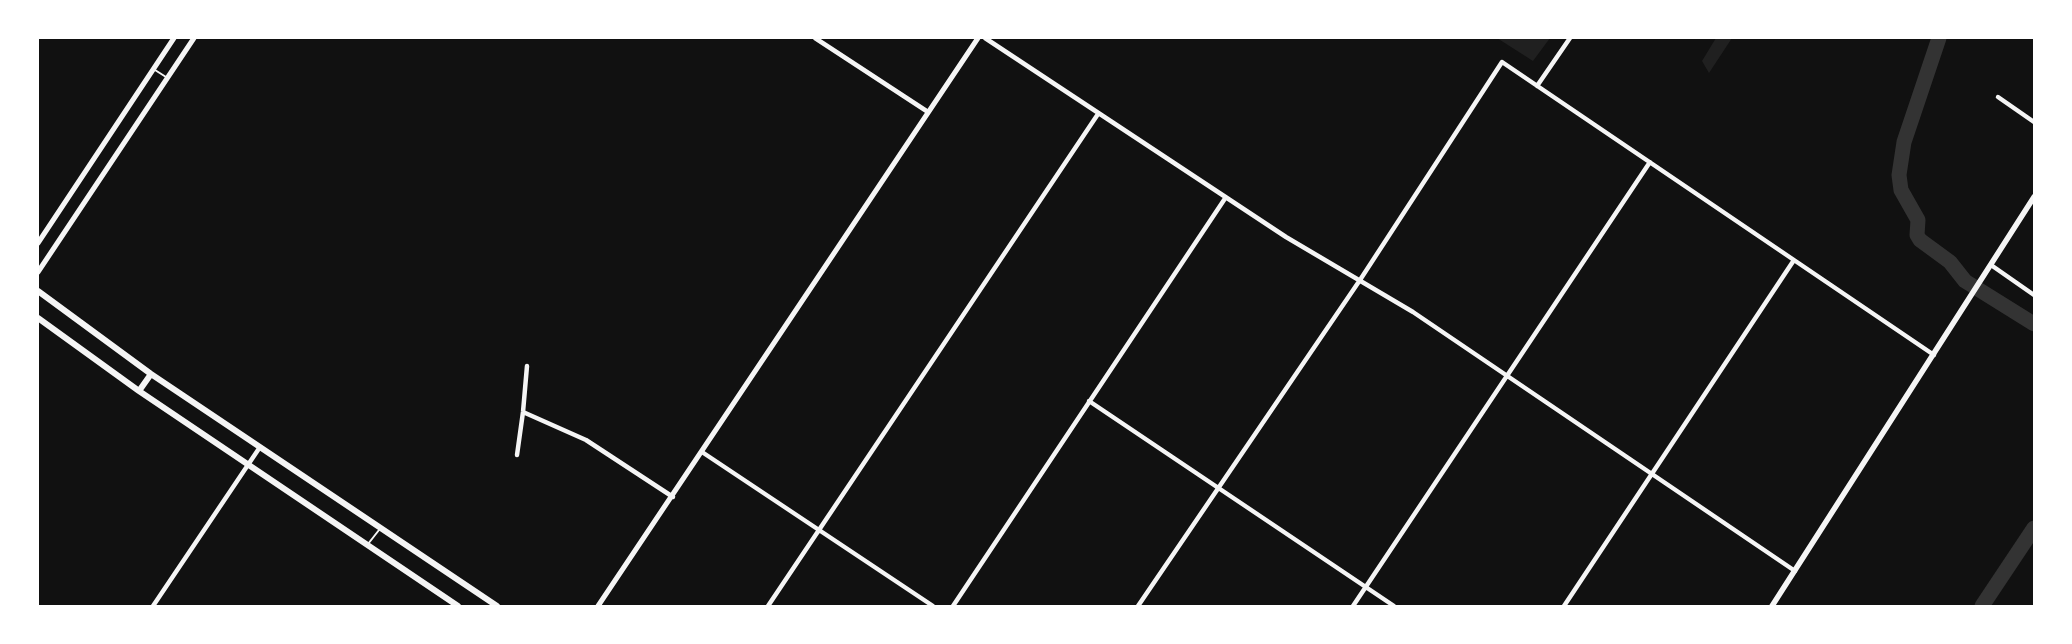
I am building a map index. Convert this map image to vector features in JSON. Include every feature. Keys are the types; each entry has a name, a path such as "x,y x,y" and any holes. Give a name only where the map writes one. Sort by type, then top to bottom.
{"main road":[{"path":"1772,606 2034,197"},
{"path":"38,291 151,374 497,606"},
{"path":"38,318 248,466 458,606"},
{"path":"139,391 151,374"}],"street":[{"path":"38,243 174,38"},
{"path":"38,272 194,38"},
{"path":"815,38 928,112"},
{"path":"598,606 673,497 978,38"},
{"path":"985,38 1286,237 1413,312 1795,571"},
{"path":"1538,86 1570,38"},
{"path":"1138,606 1360,280 1502,62 1934,355"},
{"path":"1998,97 2034,122"},
{"path":"768,606 1098,114"},
{"path":"1353,606 1650,162"},
{"path":"953,606 1226,197"},
{"path":"1564,606 1794,260"},
{"path":"1991,265 2034,295"},
{"path":"517,455 523,412 526,366"},
{"path":"1090,401 1394,606"},
{"path":"523,412 586,440 673,497"},
{"path":"153,606 260,447"},
{"path":"702,452 934,606"}],"lane":[{"path":"153,69 167,78"},
{"path":"367,546 380,528"}],"shaded area":[{"path":"1497,38 1550,38 1533,61"},
{"path":"1716,38 1732,38 1709,73 1702,61"}],"waterway":[{"path":"1939,38 1904,142 1899,175 1901,190 1918,220 1917,235 1920,240 1950,262 1965,281 2034,324"},
{"path":"1982,606 2034,528"}]}
